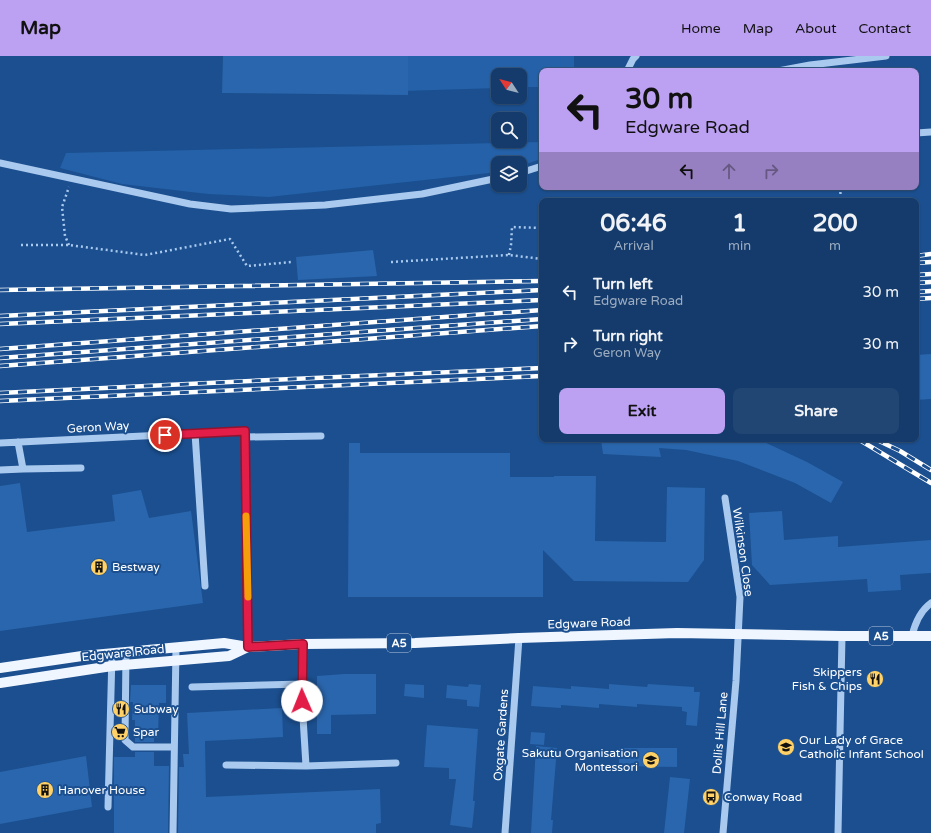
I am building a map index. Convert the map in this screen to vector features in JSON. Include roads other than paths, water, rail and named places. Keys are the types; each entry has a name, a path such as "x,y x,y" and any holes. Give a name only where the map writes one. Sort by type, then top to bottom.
{"main road":[{"name":"Edgware Road","path":"0,668 82,656 224,643 248,647 303,644 415,643 677,633 931,636"},
{"name":"Edgware Road","path":"0,683 112,666 228,656 248,647"}],"street":[{"path":"628,68 636,56"},
{"path":"794,68 886,56"},
{"path":"919,133 931,132"},
{"path":"0,163 190,204 231,209 340,204 422,194 491,179"},
{"path":"527,171 539,167"},
{"name":"Geron Way","path":"0,443 245,431 245,437"},
{"path":"195,433 205,586"},
{"path":"248,647 245,437 321,436"},
{"path":"18,442 23,469"},
{"path":"0,470 81,468"},
{"name":"Wilkinson Close","path":"724,498 740,597 738,634"},
{"path":"912,636 916,622 931,602"},
{"name":"Dollis Hill Lane","path":"723,833 736,681 738,634"},
{"path":"838,833 842,636"},
{"name":"Oxgate Gardens","path":"505,833 519,638"},
{"path":"303,644 302,684 306,766"},
{"path":"173,833 176,648"},
{"path":"126,652 126,740 128,744 133,747 174,747"},
{"path":"108,807 112,654"},
{"path":"192,687 302,684"},
{"path":"226,766 306,766 396,763"}],"railway":[{"path":"919,256 931,254"},
{"path":"919,263 931,262"},
{"path":"919,275 931,274"},
{"path":"0,290 539,281"},
{"path":"919,283 931,282"},
{"path":"0,316 539,290"},
{"path":"919,292 931,291"},
{"path":"919,299 931,298"},
{"path":"0,324 539,300"},
{"path":"0,349 539,310"},
{"path":"0,358 539,319"},
{"path":"0,366 539,326"},
{"path":"0,393 539,368"},
{"path":"0,401 539,376"},
{"path":"863,442 931,483"},
{"path":"881,442 900,451 931,470"}],"place":[{"name":"Bestway","path":"99,567"},
{"name":"Skippers Fish & Chips","path":"875,679"},
{"name":"Subway","path":"121,709"},
{"name":"Spar","path":"120,732"},
{"name":"Our Lady of Grace Catholic Infant School","path":"786,747"},
{"name":"Sakutu Organisation Montessori","path":"651,760"},
{"name":"Hanover House","path":"45,790"},
{"name":"Conway Road","path":"711,797"}]}
